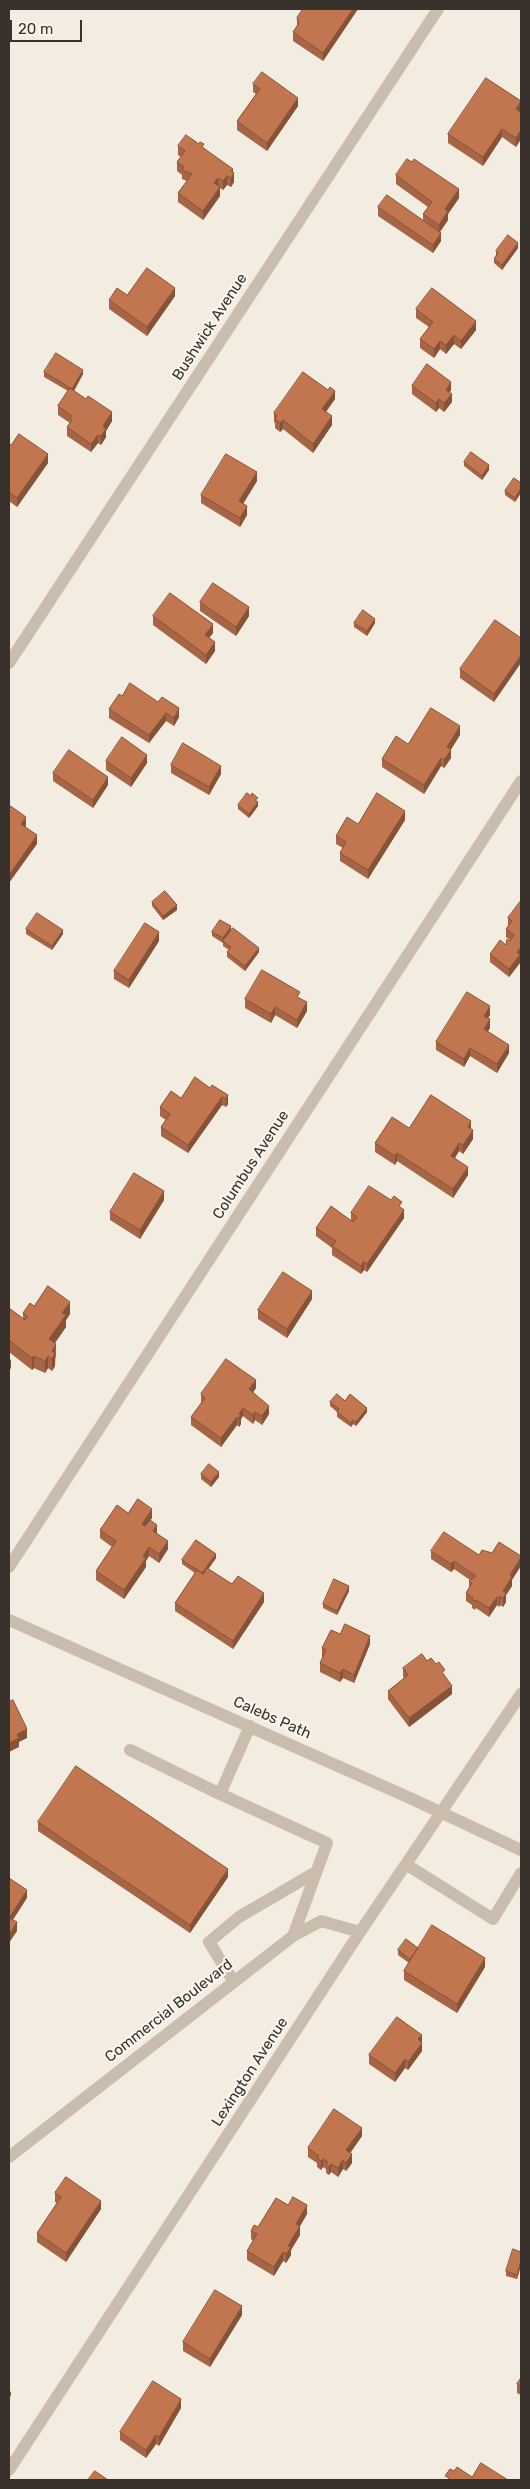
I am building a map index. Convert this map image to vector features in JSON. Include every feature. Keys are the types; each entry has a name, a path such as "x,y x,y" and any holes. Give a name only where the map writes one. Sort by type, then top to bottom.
{"street":[{"name":"Bushwick Avenue","path":"9,663 438,9"},
{"name":"Columbus Avenue","path":"9,1567 521,781"},
{"name":"Calebs Path","path":"9,1620 443,1812 521,1850"},
{"name":"Lexington Avenue","path":"9,2470 360,1932 443,1812 521,1694"},
{"path":"220,1794 250,1726"},
{"path":"130,1750 327,1844 293,1936"},
{"path":"407,1865 493,1918 521,1873"},
{"path":"234,1982 209,1942 239,1917 316,1872"},
{"name":"Commercial Boulevard","path":"9,2157 293,1936 321,1921 360,1932"}],"building":[{"path":"303,9 353,9 323,53 293,32 299,23 297,18"},
{"path":"262,72 298,98 267,143 237,121 260,89 253,84"},
{"path":"486,78 521,101 516,109 521,113 521,130 516,138 502,129 483,157 448,134"},
{"path":"186,135 199,144 200,142 204,144 202,147 233,169 231,171 234,173 231,178 227,176 223,181 218,178 214,183 220,187 203,211 178,193 192,174 182,170 184,167 177,162 185,151 178,146"},
{"path":"407,159 412,162 414,159 459,189 445,209 448,211 439,225 423,214 432,202 396,175"},
{"path":"387,195 441,233 433,245 378,207"},
{"path":"508,235 518,243 502,265 494,259 498,253 496,251"},
{"path":"147,268 175,288 147,327 109,300 117,288 127,295"},
{"path":"432,288 476,321 461,341 454,335 446,345 440,341 434,349 420,339 433,322 416,309"},
{"path":"56,353 83,370 72,389 44,372"},
{"path":"427,364 451,382 446,390 452,394 444,403 439,399 436,403 412,386"},
{"path":"303,372 328,390 330,387 335,391 322,409 332,416 313,444 283,420 280,423 275,419 277,416 274,413"},
{"path":"70,388 86,399 88,396 112,412 103,426 106,429 91,444 67,427 72,420 70,418 72,416 58,406"},
{"path":"19,434 48,454 17,498 9,492 9,444 11,445"},
{"path":"471,452 489,465 482,476 464,462"},
{"path":"226,454 257,472 239,501 247,506 240,518 201,495"},
{"path":"514,478 521,483 521,488 515,498 505,491"},
{"path":"213,583 249,607 236,627 200,602"},
{"path":"170,593 213,624 205,635 215,642 206,655 153,616"},
{"path":"363,610 375,619 367,631 354,623"},
{"path":"495,620 521,638 521,655 494,694 460,669"},
{"path":"130,683 158,702 162,697 179,708 174,718 166,713 149,735 109,709 119,694 122,696"},
{"path":"431,708 460,726 447,747 451,750 444,760 441,758 424,785 382,759 396,736 408,744"},
{"path":"122,737 147,755 131,778 106,761"},
{"path":"183,743 221,766 209,787 171,765"},
{"path":"69,750 108,777 93,800 53,773"},
{"path":"247,793 251,796 252,793 258,798 255,800 258,802 249,814 238,805"},
{"path":"377,793 405,811 368,870 340,853 346,842 336,836 347,817 358,824"},
{"path":"9,805 26,817 21,824 37,835 9,875"},
{"path":"165,891 177,905 163,916 152,902"},
{"path":"520,902 521,947 517,952 520,955 509,969 490,954 500,940 506,945 507,939 510,941 514,935 506,929 512,921 508,918"},
{"path":"37,913 63,930 52,946 26,929"},
{"path":"220,920 231,926 223,938 212,932"},
{"path":"145,923 159,932 129,980 114,971"},
{"path":"233,928 259,948 245,966 227,952 231,947 223,941"},
{"path":"262,970 300,992 297,997 307,1002 297,1020 275,1007 271,1014 245,999"},
{"path":"467,992 490,1006 484,1016 490,1019 484,1029 509,1045 497,1064 470,1048 464,1059 436,1042"},
{"path":"195,1077 210,1088 212,1085 228,1095 226,1099 222,1097 188,1145 161,1127 170,1114 160,1107 171,1091 181,1098"},
{"path":"431,1095 471,1121 468,1127 473,1130 463,1145 459,1143 451,1156 468,1167 453,1189 397,1153 395,1156 375,1143 392,1117 409,1128"},
{"path":"134,1173 164,1191 140,1230 110,1212"},
{"path":"369,1186 391,1200 394,1196 402,1202 399,1206 404,1210 367,1264 364,1261 361,1266 332,1246 336,1241 316,1228 331,1206 353,1222 357,1217 351,1213"},
{"path":"283,1272 312,1291 287,1329 258,1310"},
{"path":"48,1286 70,1302 62,1313 66,1315 49,1339 56,1344 52,1351 55,1354 52,1359 48,1356 45,1361 34,1356 32,1358 9,1340 9,1308 25,1320 28,1317 23,1313 30,1303 34,1306"},
{"path":"226,1359 256,1380 249,1389 269,1406 262,1416 255,1412 253,1415 243,1408 239,1418 237,1417 221,1438 191,1417 205,1398 201,1394"},
{"path":"337,1394 345,1401 350,1394 367,1408 356,1422 353,1420 351,1423 337,1412 339,1409 330,1402"},
{"path":"209,1464 219,1472 211,1482 201,1474"},
{"path":"138,1499 152,1509 142,1524 145,1526 150,1520 157,1525 153,1531 168,1541 159,1554 149,1547 143,1556 146,1558 124,1590 96,1571 116,1541 100,1530 117,1505 128,1513"},
{"path":"444,1532 479,1555 482,1550 492,1553 499,1542 521,1556 510,1575 512,1577 503,1591 506,1593 503,1599 500,1596 499,1598 497,1597 489,1608 476,1600 472,1600 473,1598 466,1593 472,1583 469,1581 476,1576 454,1561 451,1564 431,1551"},
{"path":"196,1540 216,1554 202,1573 182,1560"},
{"path":"207,1568 232,1584 238,1576 264,1593 233,1641 175,1603 197,1570 203,1574"},
{"path":"334,1579 349,1586 337,1611 323,1604"},
{"path":"345,1624 370,1636 354,1675 343,1669 340,1673 320,1663 326,1650 322,1648 331,1630 340,1634"},
{"path":"422,1654 427,1661 431,1658 436,1664 439,1662 445,1670 442,1672 452,1686 409,1718 388,1691 408,1675 403,1668"},
{"path":"13,1700 27,1729 17,1734 19,1738 9,1743 9,1702"},
{"path":"76,1766 228,1869 190,1925 38,1822"},
{"path":"9,1878 27,1890 9,1918"},
{"path":"9,1918 17,1922 9,1935"},
{"path":"432,1925 485,1958 457,2004 404,1971"},
{"path":"406,1939 418,1948 410,1959 398,1950"},
{"path":"397,2017 422,2035 418,2039 422,2043 408,2062 405,2059 395,2073 369,2055"},
{"path":"334,2109 362,2128 346,2150 352,2154 346,2163 343,2160 338,2168 331,2164 329,2167 326,2164 328,2162 323,2159 321,2161 317,2158 319,2156 308,2148"},
{"path":"66,2177 101,2201 66,2253 37,2233 61,2197 55,2193"},
{"path":"293,2197 307,2205 296,2224 300,2226 288,2246 291,2247 286,2254 283,2252 274,2267 247,2251 257,2234 251,2231 254,2225 258,2227 276,2198 288,2205"},
{"path":"513,2249 521,2252 517,2275 506,2271"},
{"path":"215,2290 242,2306 210,2359 183,2342"},
{"path":"521,2378 521,2387 517,2384"},
{"path":"153,2381 181,2399 159,2437 156,2435 146,2450 120,2432"},
{"path":"481,2463 508,2480 447,2480 449,2478 445,2476 450,2469 454,2471 457,2467 472,2477"},
{"path":"95,2471 108,2480 88,2480"}]}
